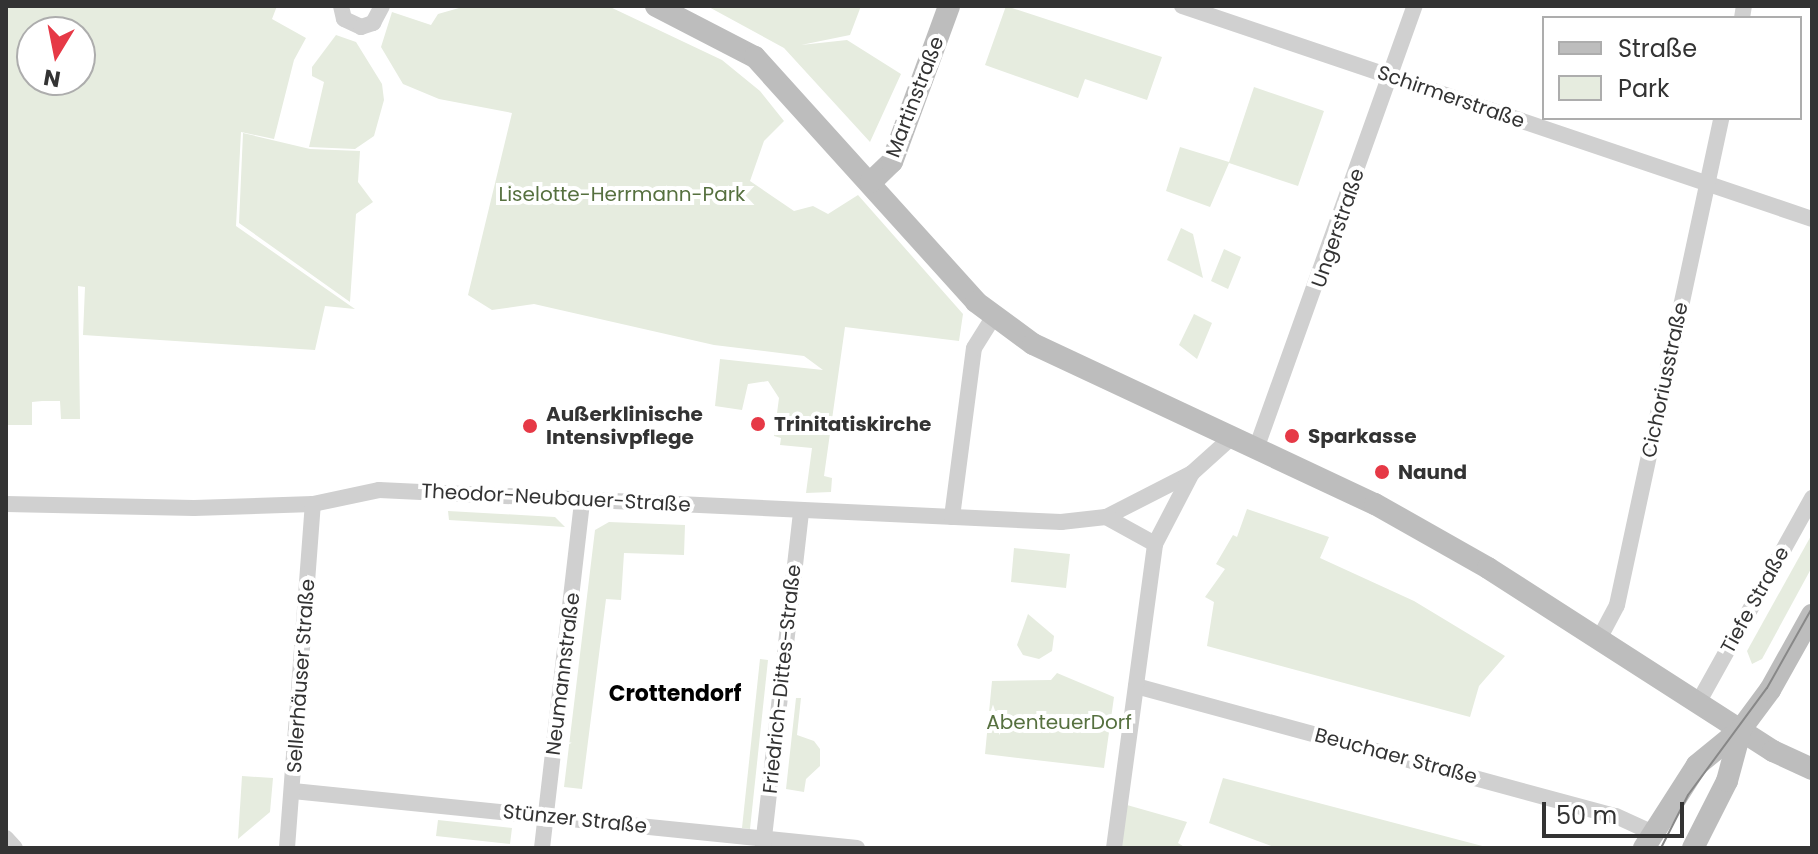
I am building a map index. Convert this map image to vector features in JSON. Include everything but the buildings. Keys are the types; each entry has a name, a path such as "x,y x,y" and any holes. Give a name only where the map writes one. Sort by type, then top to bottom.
{"street":[{"path":"341,6 349,23 361,27 373,23 382,6"},
{"path":"656,6 755,57 993,317 1033,344 1428,533 1698,703 1806,766"},
{"name":"Martinstraße","path":"871,182 892,162 949,6"},
{"name":"Schirmerstraße","path":"1182,6 1812,219"},
{"name":"Ungerstraße","path":"1256,449 1415,6"},
{"name":"Cichoriusstraße","path":"1599,639 1617,605 1721,120"},
{"path":"952,517 974,348 993,317"},
{"name":"Theodor-Neubauer-Straße","path":"6,504 194,508 313,504 379,490 1061,522 1106,517 1192,473 1232,437"},
{"name":"Theodor-Neubauer-Straße","path":"1114,848 1155,544 1192,473"},
{"name":"Tiefe Straße","path":"1698,703 1812,498"},
{"name":"Neumannstraße","path":"542,848 582,500"},
{"name":"Sellerhäuser Straße","path":"284,847 293,791 313,504"},
{"name":"Friedrich-Dittes-Straße","path":"764,843 801,510"},
{"path":"1106,517 1155,544"},
{"path":"1693,848 1727,781 1741,729 1812,615"},
{"name":"Beuchaer Straße","path":"1136,686 1616,816 1648,840"},
{"path":"1648,840 1697,765 1741,729"},
{"name":"Stünzer Straße","path":"293,791 546,816 764,843 857,848"},
{"path":"6,838 15,848"}],"green space":[{"path":"6,6 277,6 272,19 306,38 294,60 274,139 241,132 236,226 355,309 325,306 315,350 83,335 85,287 78,286 80,419 61,419 60,401 32,402 32,425 6,425"},
{"name":"Liselotte-Herrmann-Park","path":"466,6 608,6 722,60 760,91 784,121 764,141 750,181 794,211 813,206 828,214 858,195 963,314 959,341 845,327 824,476 832,478 831,492 806,493 812,448 780,445 781,438 774,436 779,398 768,381 748,384 742,410 715,406 720,359 823,370 804,356 714,345 534,304 492,310 468,295 512,113 439,99 403,84 381,47 392,12 431,25 438,14"},
{"path":"707,6 861,6 850,35 801,45 847,40 901,74 870,142 784,48"},
{"path":"1006,6 1162,57 1147,100 1085,79 1078,98 985,65"},
{"path":"336,35 356,42 382,84 384,100 374,136 355,149 309,147 324,82 312,76 312,67"},
{"path":"1254,87 1324,111 1298,186 1229,163 1210,207 1166,191 1180,147 1229,162"},
{"path":"243,133 310,149 360,151 358,182 373,202 356,214 350,302 239,223"},
{"path":"1181,228 1193,234 1203,278 1167,260"},
{"path":"1224,249 1241,257 1228,289 1211,281"},
{"path":"1194,314 1212,323 1197,359 1179,345"},
{"path":"1247,509 1329,537 1320,558 1414,601 1505,656 1479,686 1470,717 1207,646 1214,602 1205,597 1225,569 1216,564 1233,535 1237,537"},
{"path":"448,511 555,517 565,527 449,520"},
{"path":"609,522 685,525 684,555 624,553 621,600 606,599 582,789 564,787 595,530"},
{"path":"1812,534 1812,567 1762,659 1752,664 1747,651"},
{"path":"1014,548 1070,554 1066,588 1011,582"},
{"name":"AbenteuerDorf","path":"1028,614 1054,636 1052,651 1039,659 1023,655 1017,645"},
{"path":"760,659 768,660 750,829 742,828"},
{"name":"AbenteuerDorf","path":"1057,673 1114,697 1104,768 985,754 992,681 1051,680"},
{"path":"796,698 801,698 797,735 814,741 820,749 820,766 806,779 804,792 786,789"},
{"path":"242,776 273,778 270,812 238,839"},
{"path":"1223,778 1490,848 1277,848 1209,823"},
{"path":"1127,805 1187,822 1178,843 1186,848 1121,848"},
{"path":"438,820 512,828 510,844 436,836"}],"tram line":[{"path":"1661,848 1688,795 1767,688 1812,608"}],"place":[{"name":"Trinitatiskirche","path":"758,424"},
{"name":"Außerklinische Intensivpflege","path":"530,426"},
{"name":"Sparkasse","path":"1292,436"},
{"name":"Naund","path":"1382,472"}],"district":[{"name":"Crottendorf","path":"675,694"}]}
